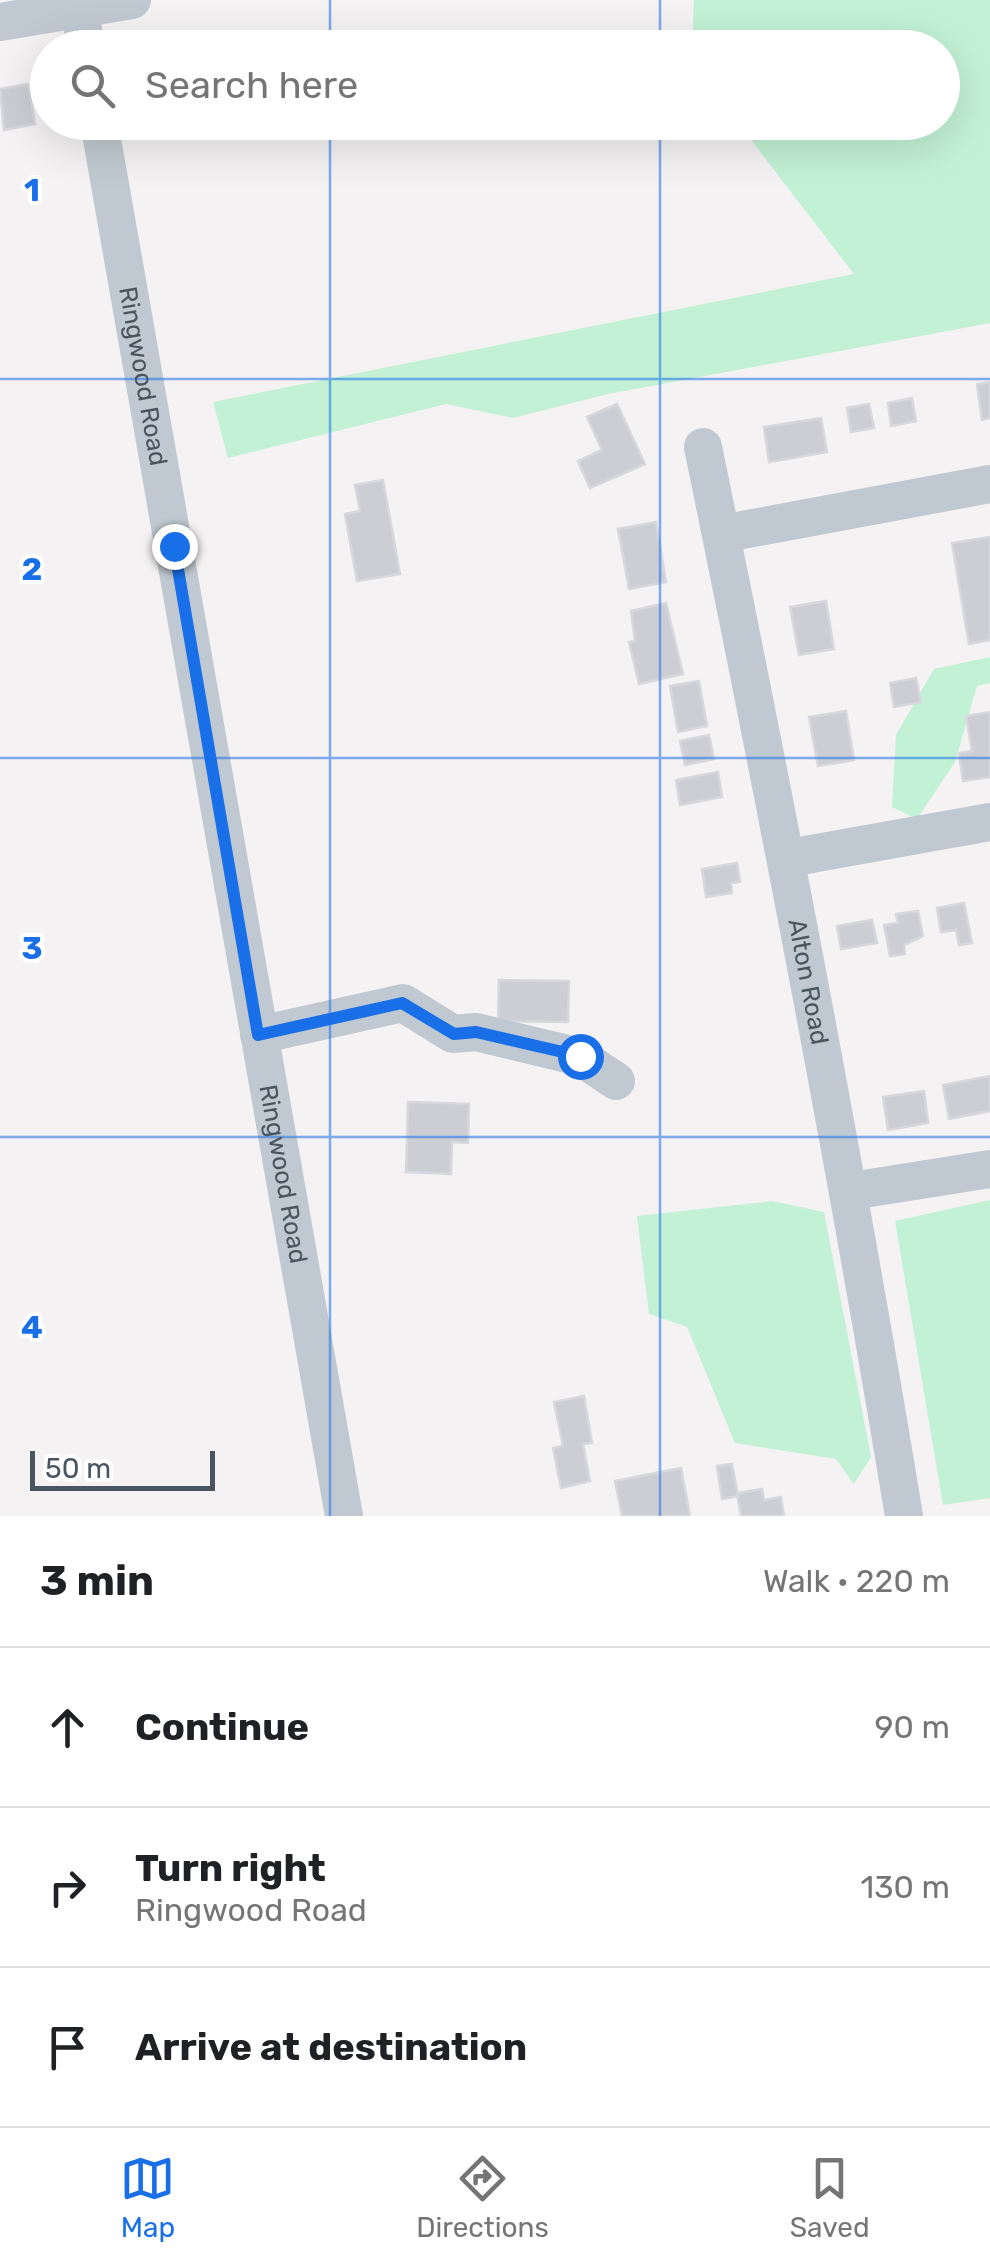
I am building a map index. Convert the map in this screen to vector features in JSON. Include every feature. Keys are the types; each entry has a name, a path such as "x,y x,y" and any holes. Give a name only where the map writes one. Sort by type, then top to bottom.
{"street":[{"path":"0,22 79,4 132,0"},
{"path":"79,4 83,30"},
{"name":"Ringwood Road","path":"103,140 344,1516"},
{"name":"Alton Road","path":"704,447 851,1191 904,1516"},
{"path":"721,534 990,484"},
{"path":"788,858 990,822"},
{"path":"258,1035 402,1003 454,1034 476,1032 580,1056 616,1082"},
{"path":"851,1191 990,1168"}],"green space":[{"path":"694,0 990,0 990,323 608,394 513,418 446,404 228,458 213,402 854,274 751,140 960,140 960,30 693,30"},
{"path":"990,657 990,683 977,686 955,762 917,819 892,807 896,735 934,669"},
{"path":"990,1200 990,1498 943,1505 895,1221"},
{"path":"772,1201 824,1212 871,1457 854,1484 836,1459 735,1443 687,1327 649,1314 637,1216"}],"building":[{"path":"28,84 30,125 4,130 0,89"},
{"path":"990,382 990,418 982,420 977,384"},
{"path":"912,398 916,421 891,426 888,403"},
{"path":"617,404 645,464 590,488 578,461 602,450 587,417"},
{"path":"869,404 874,428 851,432 847,408"},
{"path":"821,418 827,452 769,462 764,427"},
{"path":"383,480 400,574 357,581 345,514 360,511 355,485"},
{"path":"656,522 666,582 629,589 618,529"},
{"path":"990,537 990,640 969,644 952,543"},
{"path":"826,601 834,649 799,655 790,607"},
{"path":"666,603 683,674 639,684 629,642 635,641 631,611"},
{"path":"916,678 921,702 894,707 890,683"},
{"path":"699,681 707,726 678,732 670,686"},
{"path":"846,711 854,760 818,766 809,717"},
{"path":"990,712 990,777 963,781 959,753 972,751 966,716"},
{"path":"709,735 714,759 685,765 680,741"},
{"path":"718,772 722,797 680,805 676,780"},
{"path":"737,863 740,882 731,883 732,893 706,897 702,869"},
{"path":"964,903 972,943 959,945 956,930 941,932 937,908"},
{"path":"918,911 923,936 904,945 905,954 890,956 884,925 898,923 896,914"},
{"path":"872,920 877,943 841,949 837,926"},
{"path":"499,980 569,981 568,1022 498,1021"},
{"path":"990,1076 990,1111 949,1119 943,1085"},
{"path":"924,1091 928,1123 888,1130 883,1097"},
{"path":"408,1102 469,1104 468,1143 452,1142 451,1174 406,1172"},
{"path":"584,1396 592,1443 583,1444 590,1481 561,1488 553,1448 563,1446 554,1402"},
{"path":"732,1464 738,1496 722,1499 717,1466"},
{"path":"681,1468 690,1516 622,1516 615,1481"},
{"path":"762,1489 764,1500 781,1497 784,1516 741,1516 737,1493"}],"route":[{"path":"174,546 258,1035 402,1003 454,1034 476,1032 580,1056"}]}
